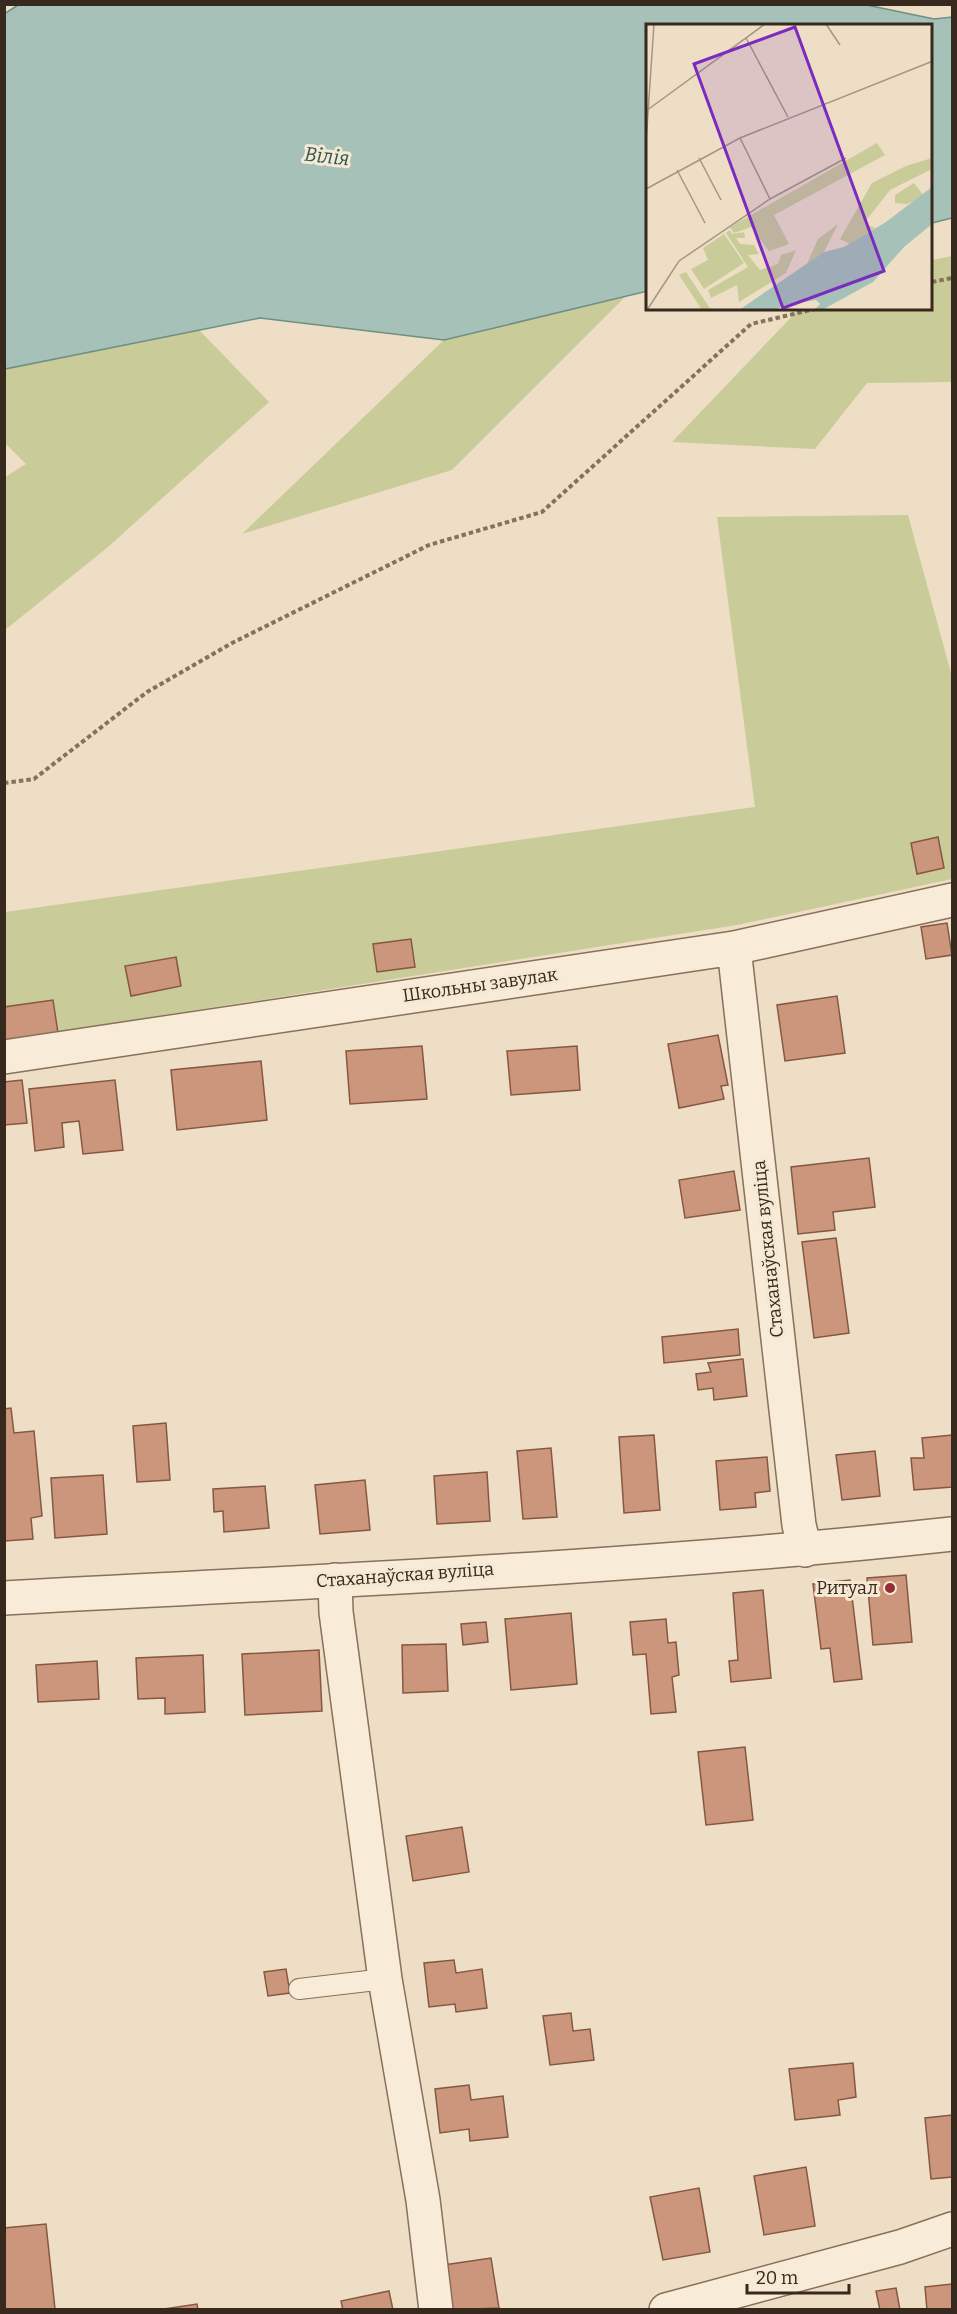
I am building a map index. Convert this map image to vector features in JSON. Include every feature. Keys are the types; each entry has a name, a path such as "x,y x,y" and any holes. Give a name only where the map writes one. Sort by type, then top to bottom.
{"street":[{"name":"Школьны завулак","path":"4,1057 734,948 952,900"},
{"name":"Стаханаўская вуліца","path":"734,948 800,1525 805,1550"},
{"name":"Стаханаўская вуліца","path":"4,1598 335,1580 805,1550 952,1534"},
{"path":"335,1580 336,1612 385,1979 423,2200 436,2310"},
{"path":"666,2310 900,2247 952,2229"}],"lane":[{"path":"298,1989 385,1979"}],"path":[{"path":"933,282 952,278"},
{"path":"4,783 34,778 147,692 232,643 429,545 542,512 751,324 811,310"}],"green space":[{"path":"952,256 952,382 867,383 815,449 672,442 798,310 933,310 933,260"},
{"path":"625,297 452,470 242,534 444,340"},
{"path":"199,330 269,402 108,547 5,630 5,477 26,464 5,443 5,369"},
{"path":"908,515 952,677 952,879 737,925 5,1040 5,912 755,807 717,517"}],"water":[{"name":"Вілія","path":"862,4 934,19 952,17 952,218 933,223 933,24 646,24 646,291 444,340 260,318 5,369 4,14 18,5"}],"building":[{"path":"938,837 944,868 917,874 911,843"},
{"path":"947,923 952,955 926,959 921,927"},
{"path":"411,939 415,967 377,972 373,944"},
{"path":"176,957 181,986 131,996 125,966"},
{"path":"837,996 845,1053 785,1061 777,1005"},
{"path":"53,1000 58,1033 4,1041 4,1007"},
{"path":"718,1035 728,1085 721,1086 724,1099 679,1108 668,1044"},
{"path":"422,1046 427,1099 350,1104 346,1051"},
{"path":"577,1046 580,1090 511,1095 507,1051"},
{"path":"261,1061 267,1120 177,1130 171,1070"},
{"path":"22,1080 27,1123 4,1125 4,1082"},
{"path":"115,1080 123,1150 83,1154 79,1121 62,1123 64,1147 35,1151 29,1089"},
{"path":"869,1158 875,1207 833,1212 835,1230 798,1234 791,1167"},
{"path":"734,1171 740,1210 685,1218 679,1180"},
{"path":"836,1238 849,1333 814,1338 802,1242"},
{"path":"738,1329 740,1355 664,1363 662,1337"},
{"path":"743,1359 747,1396 714,1400 713,1388 698,1390 696,1374 711,1372 708,1363"},
{"path":"11,1408 14,1433 34,1431 42,1516 31,1518 33,1539 4,1541 4,1409"},
{"path":"166,1423 170,1480 137,1482 133,1426"},
{"path":"654,1435 660,1510 624,1513 619,1437"},
{"path":"952,1435 952,1487 914,1490 911,1458 924,1458 922,1438"},
{"path":"551,1448 557,1517 523,1519 517,1451"},
{"path":"875,1451 880,1496 842,1500 836,1455"},
{"path":"767,1457 770,1491 755,1493 756,1507 720,1510 716,1461"},
{"path":"487,1472 490,1521 437,1524 434,1476"},
{"path":"103,1475 107,1534 55,1538 51,1478"},
{"path":"365,1480 370,1530 320,1534 315,1485"},
{"path":"265,1486 269,1528 224,1532 223,1511 214,1512 213,1489"},
{"path":"906,1575 912,1642 873,1645 867,1578"},
{"path":"850,1580 862,1679 834,1682 830,1648 821,1649 813,1584"},
{"path":"763,1590 771,1678 731,1682 729,1661 738,1660 733,1593"},
{"path":"571,1613 577,1684 511,1690 505,1619"},
{"path":"666,1619 668,1643 676,1642 679,1675 672,1677 676,1712 651,1714 646,1654 633,1655 630,1622"},
{"path":"486,1622 488,1642 463,1645 461,1624"},
{"path":"446,1644 448,1691 403,1693 402,1645"},
{"path":"319,1650 322,1711 245,1715 242,1654"},
{"path":"203,1655 205,1712 165,1714 165,1698 138,1699 136,1658"},
{"path":"97,1661 99,1699 38,1702 36,1665"},
{"path":"745,1747 753,1820 706,1825 698,1752"},
{"path":"462,1827 469,1872 413,1881 406,1836"},
{"path":"454,1960 456,1973 482,1969 487,2008 456,2012 455,2004 429,2007 424,1963"},
{"path":"286,1969 290,1993 268,1996 264,1972"},
{"path":"571,2013 573,2031 590,2029 594,2060 550,2065 543,2016"},
{"path":"853,2063 856,2097 838,2100 840,2115 795,2120 789,2069"},
{"path":"469,2085 471,2100 503,2096 508,2137 470,2141 469,2129 440,2133 435,2089"},
{"path":"952,2115 952,2177 931,2179 925,2118"},
{"path":"806,2167 815,2226 764,2235 754,2176"},
{"path":"699,2188 710,2252 663,2260 650,2197"},
{"path":"46,2224 55,2309 4,2310 4,2228"},
{"path":"491,2258 499,2308 451,2310 444,2265"},
{"path":"952,2284 952,2310 927,2310 925,2287"},
{"path":"896,2288 900,2310 880,2310 876,2291"},
{"path":"389,2291 393,2310 343,2310 341,2301"},
{"path":"197,2304 198,2310 164,2309"}],"place":[{"name":"Ритуал","path":"890,1588"}]}
